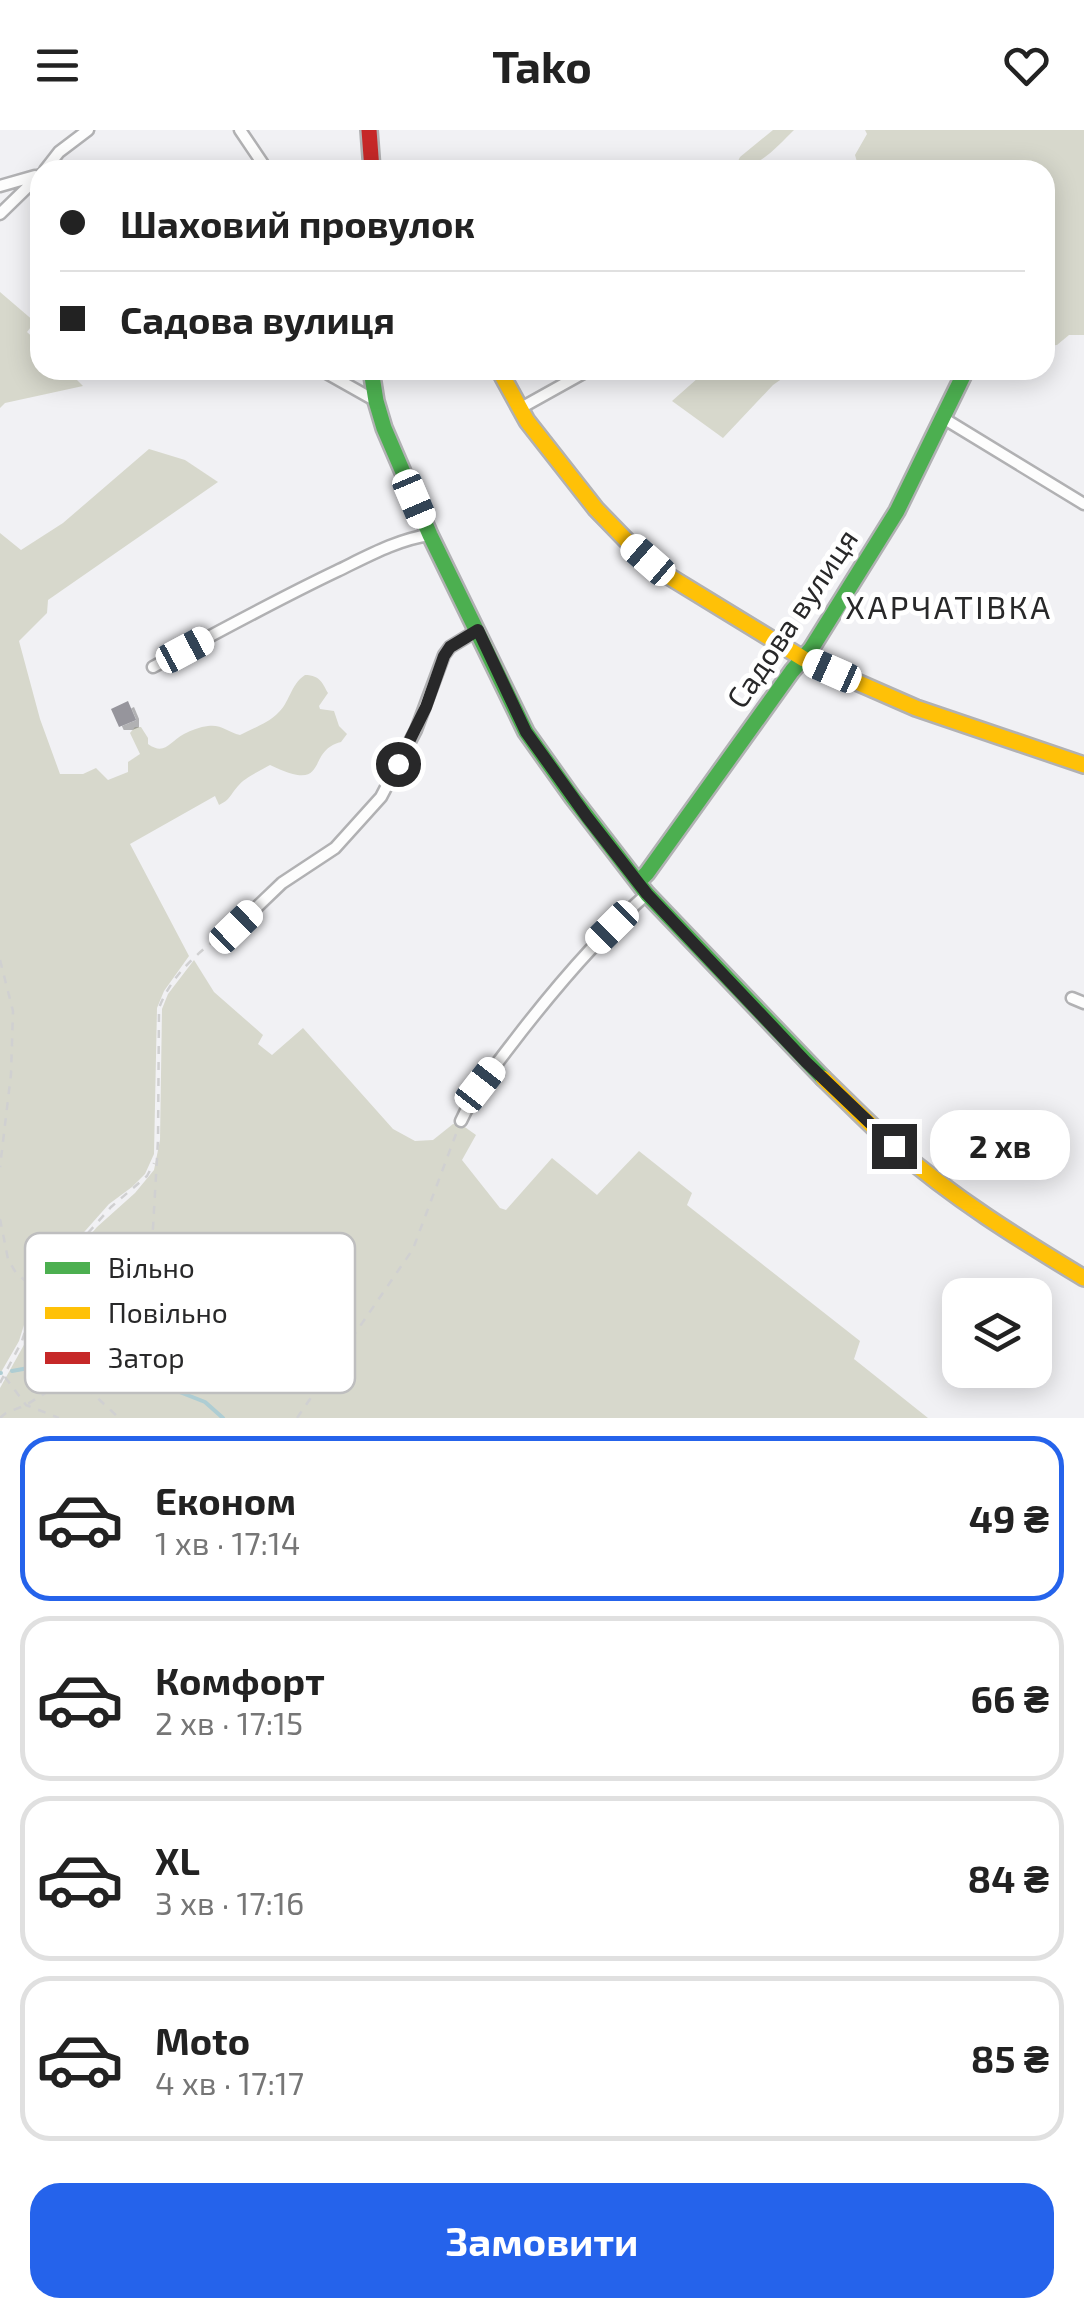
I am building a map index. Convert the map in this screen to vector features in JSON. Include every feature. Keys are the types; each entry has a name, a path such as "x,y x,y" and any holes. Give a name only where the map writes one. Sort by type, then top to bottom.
{"street":[{"path":"53,160 88,130"},
{"path":"240,130 260,160"},
{"path":"368,130 371,160"},
{"path":"0,186 30,178"},
{"path":"0,214 30,185"},
{"path":"339,380 376,400"},
{"path":"373,380 384,428 430,535 526,732 642,888 806,1062 894,1146 997,1225 1084,1278"},
{"path":"504,380 519,409 596,509 628,544 670,577 804,659 916,708 1084,765"},
{"path":"519,409 571,380"},
{"name":"Садова вулиця","path":"461,1122 480,1085 554,990 642,888 648,872 804,659 897,512 961,380"},
{"path":"942,418 1084,504"},
{"path":"153,667 329,574 410,539 430,535"},
{"path":"236,927 282,883 335,848 373,807 416,730 444,656 450,647 478,630"},
{"path":"1072,998 1084,1003"}],"path":[{"path":"152,1233 158,1021 162,1001 190,960 236,927"},
{"path":"0,960 13,1011 12,1074 0,1168"},
{"path":"355,1333 413,1249 461,1122"},
{"path":"87,1233 147,1176 156,1154"},
{"path":"0,1218 8,1258 25,1280"},
{"path":"0,1383 25,1332"},
{"path":"4,1376 26,1405 59,1418"},
{"path":"0,1418 45,1393"},
{"path":"92,1393 118,1418"},
{"path":"296,1418 313,1393"}],"shaded area":[{"path":"773,130 794,130 760,160 738,160"},
{"path":"865,130 1084,130 1084,335 1069,335 1055,345 1055,160 856,160 855,155 867,134"},
{"path":"0,292 30,318 30,380 77,380 83,386 5,403 0,408"},
{"path":"696,380 780,380 723,438 672,401"},
{"path":"149,449 185,460 218,482 48,600 47,613 19,641 60,774 83,774 96,768 108,780 128,772 128,762 140,754 130,733 135,727 141,727 148,744 159,749 205,726 240,735 277,714 305,675 323,684 328,693 320,709 334,711 339,726 347,734 323,754 310,773 289,773 270,765 245,780 223,803 219,805 215,796 130,844 189,956 157,1008 154,1154 145,1174 109,1204 83,1233 25,1233 25,1322 0,1374 0,533 21,550 63,523"},
{"path":"194,960 214,992 263,1035 258,1044 272,1055 303,1028 393,1129 415,1141 433,1140 453,1124 462,1125 476,1135 462,1160 500,1208 506,1210 552,1158 597,1195 639,1151 692,1193 687,1205 860,1341 854,1359 928,1418 0,1418 0,1388 25,1343 25,1393 355,1393 355,1233 92,1233 154,1170 160,1140 162,1009 168,994"}],"building":[{"path":"128,701 136,720 119,727 111,709"}],"waterway":[{"path":"12,1371 25,1369"},
{"path":"182,1393 205,1402 223,1418"}],"traffic: fast":[{"path":"373,380 384,428 430,535 526,732 647,894 823,1078"},
{"path":"638,882 811,649 897,511 961,380"}],"traffic: slow":[{"path":"504,380 527,421 596,509 670,577 804,659 916,708 1084,765"},
{"path":"823,1078 917,1166 1010,1232 1084,1278"}],"traffic: jam":[{"path":"369,130 371,160"}],"district":[{"name":"ХАРЧАТІВКА","path":"949,608"}],"route":[{"path":"398,764 426,707 444,656 450,647 478,630 526,732 647,894 806,1062 894,1146"}]}
